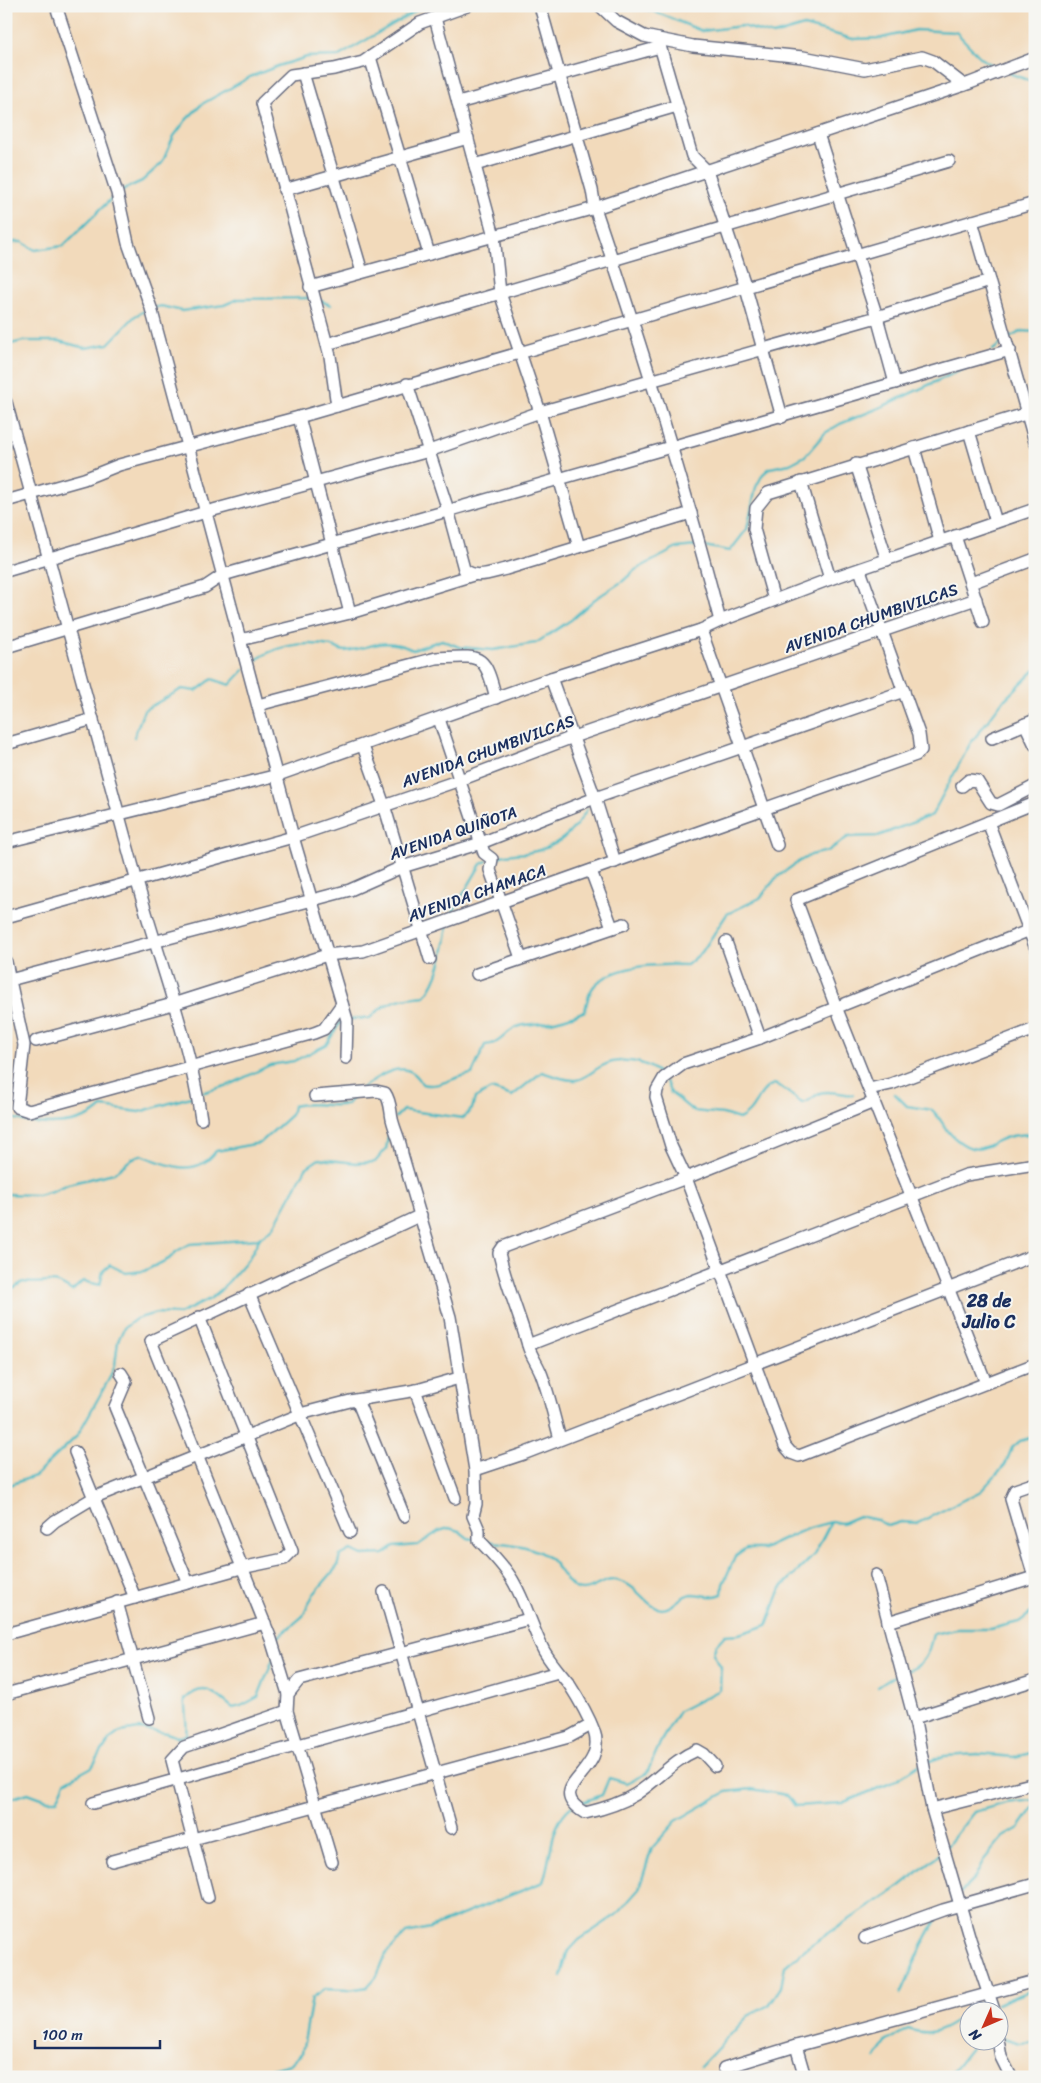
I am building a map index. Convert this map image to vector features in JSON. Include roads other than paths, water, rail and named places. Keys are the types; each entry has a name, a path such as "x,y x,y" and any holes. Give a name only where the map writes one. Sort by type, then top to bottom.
{"street":[{"path":"56,6 117,193 128,243 151,308 278,775 310,901 347,1020 346,1058"},
{"path":"337,406 327,344 310,287 262,103 291,74 334,69 363,62 420,23 467,6"},
{"path":"540,6 592,190 595,208 652,382 691,513 720,620"},
{"path":"600,6 616,21 659,43 803,58 865,69 922,57 934,61 964,85"},
{"path":"436,18 494,236 500,293 540,412 558,480 579,547"},
{"path":"458,103 560,75 659,43"},
{"path":"659,43 692,156 707,171 726,227 745,285 782,417"},
{"path":"370,57 429,254"},
{"path":"310,287 595,208 964,85 1035,58"},
{"path":"303,73 362,272"},
{"path":"475,165 678,106"},
{"path":"818,134 877,317 895,383"},
{"path":"284,190 468,138"},
{"path":"327,344 949,161"},
{"path":"6,501 188,445 300,417 745,285 857,256 1035,203"},
{"path":"972,221 1010,350 1031,412 1035,442"},
{"path":"6,571 206,512 429,451 540,412 652,382 877,317 989,281"},
{"path":"6,647 68,630 205,587 223,575 782,417 1010,350"},
{"path":"407,384 448,510 464,569 473,575"},
{"path":"6,402 136,880 173,1004 201,1118"},
{"path":"774,600 754,529 756,508 768,493 856,464 1031,412"},
{"path":"300,417 350,613"},
{"path":"969,431 996,522"},
{"path":"914,448 940,541"},
{"path":"856,464 887,560"},
{"path":"801,482 830,579"},
{"path":"6,842 278,775 551,678 701,630 720,620 830,579 1035,509"},
{"path":"240,640 350,613 473,575 506,569 691,513"},
{"path":"955,536 983,622"},
{"name":"AVENIDA CHUMBIVILCAS","path":"971,583 1035,559"},
{"path":"860,570 904,691"},
{"name":"AVENIDA CHUMBIVILCAS","path":"6,917 293,837 460,780 573,737 721,688 976,599"},
{"path":"701,630 766,809 777,845"},
{"path":"258,705 436,658 466,657 479,659 488,668 496,698"},
{"path":"551,678 595,798 615,862"},
{"name":"AVENIDA QUIÑOTA","path":"8,980 350,890 402,867 481,843 595,798 904,691"},
{"name":"AVENIDA CHAMACA","path":"36,1041 173,1004 327,955 363,951 916,755 921,750 919,734 904,691"},
{"path":"6,744 93,719"},
{"path":"439,719 484,853 492,859 490,870 521,958"},
{"path":"992,738 1030,722 1035,745"},
{"path":"363,746 384,805 430,959"},
{"path":"962,786 969,780 977,781 991,803 998,805 1035,786"},
{"path":"986,1383 910,1196 796,900 1035,803"},
{"path":"988,822 1032,929 1035,946"},
{"path":"591,871 612,927"},
{"path":"477,974 624,924"},
{"path":"1032,929 760,1038 683,1064 664,1078 657,1090 656,1097 671,1146 686,1178 786,1446 791,1453 799,1456 1035,1364"},
{"path":"726,942 760,1038"},
{"path":"6,962 8,980 24,1045 17,1107 29,1111 314,1033 324,1029 342,1004"},
{"path":"869,1089 891,1084 1035,1029"},
{"path":"315,1096 376,1091 385,1093 391,1102 392,1120 401,1141 402,1154 450,1317 475,1470 476,1504 473,1516 479,1530 479,1540 501,1563 514,1582 544,1652 576,1697 591,1725 597,1744 595,1757 572,1783 569,1797 572,1806 585,1813 611,1806 637,1793 682,1756 697,1750 704,1754 715,1766"},
{"path":"560,1439 544,1381 528,1345 526,1334 512,1301 500,1261 498,1253 503,1247 686,1178 874,1102"},
{"path":"528,1345 966,1175 1035,1164"},
{"path":"332,1862 287,1711 288,1694 265,1623 241,1568 151,1341 421,1215"},
{"path":"475,1470 560,1439 1035,1255"},
{"path":"249,1294 350,1532"},
{"path":"6,1634 241,1568 284,1559 292,1551 199,1317"},
{"path":"121,1373 126,1381 115,1407 188,1583"},
{"path":"47,1528 55,1521 94,1498 300,1415 357,1400 415,1390 459,1378"},
{"path":"415,1390 455,1498"},
{"path":"357,1400 404,1516"},
{"path":"75,1452 135,1598"},
{"path":"888,1622 1034,1578 1011,1499 1015,1490 1035,1483"},
{"path":"876,1575 914,1718 932,1809 990,2000"},
{"path":"384,1592 451,1828"},
{"path":"118,1602 149,1718"},
{"path":"288,1694 299,1680 529,1619"},
{"path":"6,1694 265,1623"},
{"path":"93,1803 558,1672"},
{"path":"914,1718 1035,1680"},
{"path":"208,1897 172,1760 184,1747 287,1711"},
{"path":"112,1861 569,1736 591,1725"},
{"path":"932,1809 1035,1783"},
{"path":"865,1938 943,1910 1035,1884"},
{"path":"724,2068 796,2046 1035,1981"},
{"path":"796,2046 805,2077"},
{"path":"1000,2050 1001,2057 1011,2077"}],"waterway":[{"path":"120,191 142,181 162,163 174,136 186,120 202,104 250,77 278,66 307,57 339,56 424,6"},
{"path":"632,6 653,11 702,31 742,26 773,35 804,26 853,39 882,38 916,30 956,32 981,58 997,68"},
{"path":"1009,73 1035,83"},
{"path":"6,250 14,242 22,242 35,250 63,246 114,196"},
{"path":"153,308 161,306 182,311 224,305 238,299 310,298"},
{"path":"318,300 331,305"},
{"path":"6,345 24,341 59,341 85,348 108,344 135,316 148,309"},
{"path":"1009,338 1022,331 1035,332"},
{"path":"993,350 1002,343"},
{"path":"704,546 730,551 747,529 756,487 763,474 770,468 790,464 805,456 825,433 840,424 965,368"},
{"path":"250,665 259,658 278,649 309,644 331,646 345,651 386,643 413,650 442,640 459,647 493,650 536,643 571,620 595,599 623,581 635,570 677,548 696,546"},
{"path":"134,737 144,710 182,689 196,691 212,679 230,685 244,670"},
{"path":"362,1088 394,1070 402,1069 409,1071 422,1084 428,1085 441,1084 472,1074 485,1045 500,1040 510,1031 520,1026 554,1021 585,1011 592,989 606,977 640,966 687,965 702,952 727,914 760,898 776,878 798,862 811,855 828,851 848,837 878,836 932,815 970,744 1002,702 1035,670"},
{"path":"495,858 536,851 554,844 576,826 587,809"},
{"path":"451,915 481,864 487,861"},
{"path":"351,1019 370,1018 382,1007 395,1001 425,996 438,971 448,925"},
{"path":"201,1093 229,1085 270,1065 294,1061 326,1045 340,1023 344,1022"},
{"path":"396,1117 403,1110 463,1118 472,1109 475,1098 491,1089 512,1096 542,1072 563,1079 576,1080 607,1064 632,1061 648,1066 661,1075"},
{"path":"666,1082 671,1093 693,1111 723,1114 739,1119 745,1116 764,1091 774,1084 802,1103 824,1092 853,1095"},
{"path":"895,1094 907,1106 932,1110 952,1136 971,1148 983,1148 1011,1136 1035,1133"},
{"path":"6,1115 29,1122 56,1124 82,1119 102,1107 139,1112 194,1096"},
{"path":"6,1194 38,1195 52,1191 68,1184 114,1173 133,1158 141,1155 171,1166 190,1167 200,1165 208,1160 216,1151 260,1143 291,1115 293,1106 347,1104 353,1097"},
{"path":"6,1287 10,1290 23,1282 52,1282 58,1283 72,1291 83,1281 100,1285 103,1271 110,1265 126,1273 144,1271 169,1259 177,1251 190,1244 258,1239 273,1228 306,1168 319,1159 356,1163 375,1162 386,1149 390,1125"},
{"path":"6,1486 35,1476 77,1436 109,1379 115,1365 118,1341 124,1328 136,1319 156,1313 179,1314 210,1299 223,1288 249,1258 260,1238"},
{"path":"485,1541 536,1550 550,1559 568,1582 580,1590 615,1580 630,1586 651,1605 662,1609 670,1607 687,1595 714,1596 722,1594 723,1584 735,1557 746,1549 763,1549 806,1529 831,1522 842,1523 859,1516 877,1520 888,1526 901,1522 918,1523 981,1491 1005,1465 1012,1448 1020,1441 1030,1438 1035,1442"},
{"path":"580,1803 602,1795 609,1778 627,1783 647,1773 661,1741 679,1711 720,1690 721,1667 713,1654 716,1645 725,1635 739,1634 767,1625 781,1588 814,1555 831,1522"},
{"path":"276,1641 277,1638 303,1616 313,1595 337,1567 340,1556 351,1550 363,1555 384,1554 394,1547 418,1545 439,1531 449,1528 459,1531 468,1538 477,1540"},
{"path":"905,1671 912,1669 922,1662 928,1653 933,1634 956,1629 990,1629 1019,1622 1035,1610"},
{"path":"6,1800 28,1793 47,1800 57,1800 65,1782 92,1767 109,1740 120,1732 139,1729 167,1733 177,1737 186,1735 185,1699 192,1693 205,1690 216,1694 233,1708 241,1706 258,1697 273,1659"},
{"path":"878,1687 899,1673"},
{"path":"927,1762 944,1756 978,1754 1014,1757 1035,1752"},
{"path":"561,1976 567,1953 579,1940 616,1915 639,1889 652,1848 676,1821 726,1792 752,1789 787,1795 795,1806 842,1803 891,1783 919,1765"},
{"path":"947,1846 974,1812 1006,1803 1035,1800"},
{"path":"960,1893 974,1879 983,1861 1003,1837 1019,1828 1035,1805"},
{"path":"255,2077 257,2073 290,2064 302,2053 312,1998 325,1989 349,1990 367,1987 377,1976 386,1954 406,1933 430,1928 543,1882 559,1821 572,1806"},
{"path":"700,2067 748,2016 769,2005 781,1987 785,1966 809,1946 899,1887 940,1854"},
{"path":"901,1994 922,1945 938,1917"},
{"path":"1007,2000 1035,1989"},
{"path":"876,2058 887,2041 908,2029 919,2032 933,2032 958,2019"},
{"path":"1008,2039 1020,2043 1035,2042"},
{"path":"948,2077 970,2050"}],"district":[{"name":"28 de Julio C","path":"989,1311"}]}
